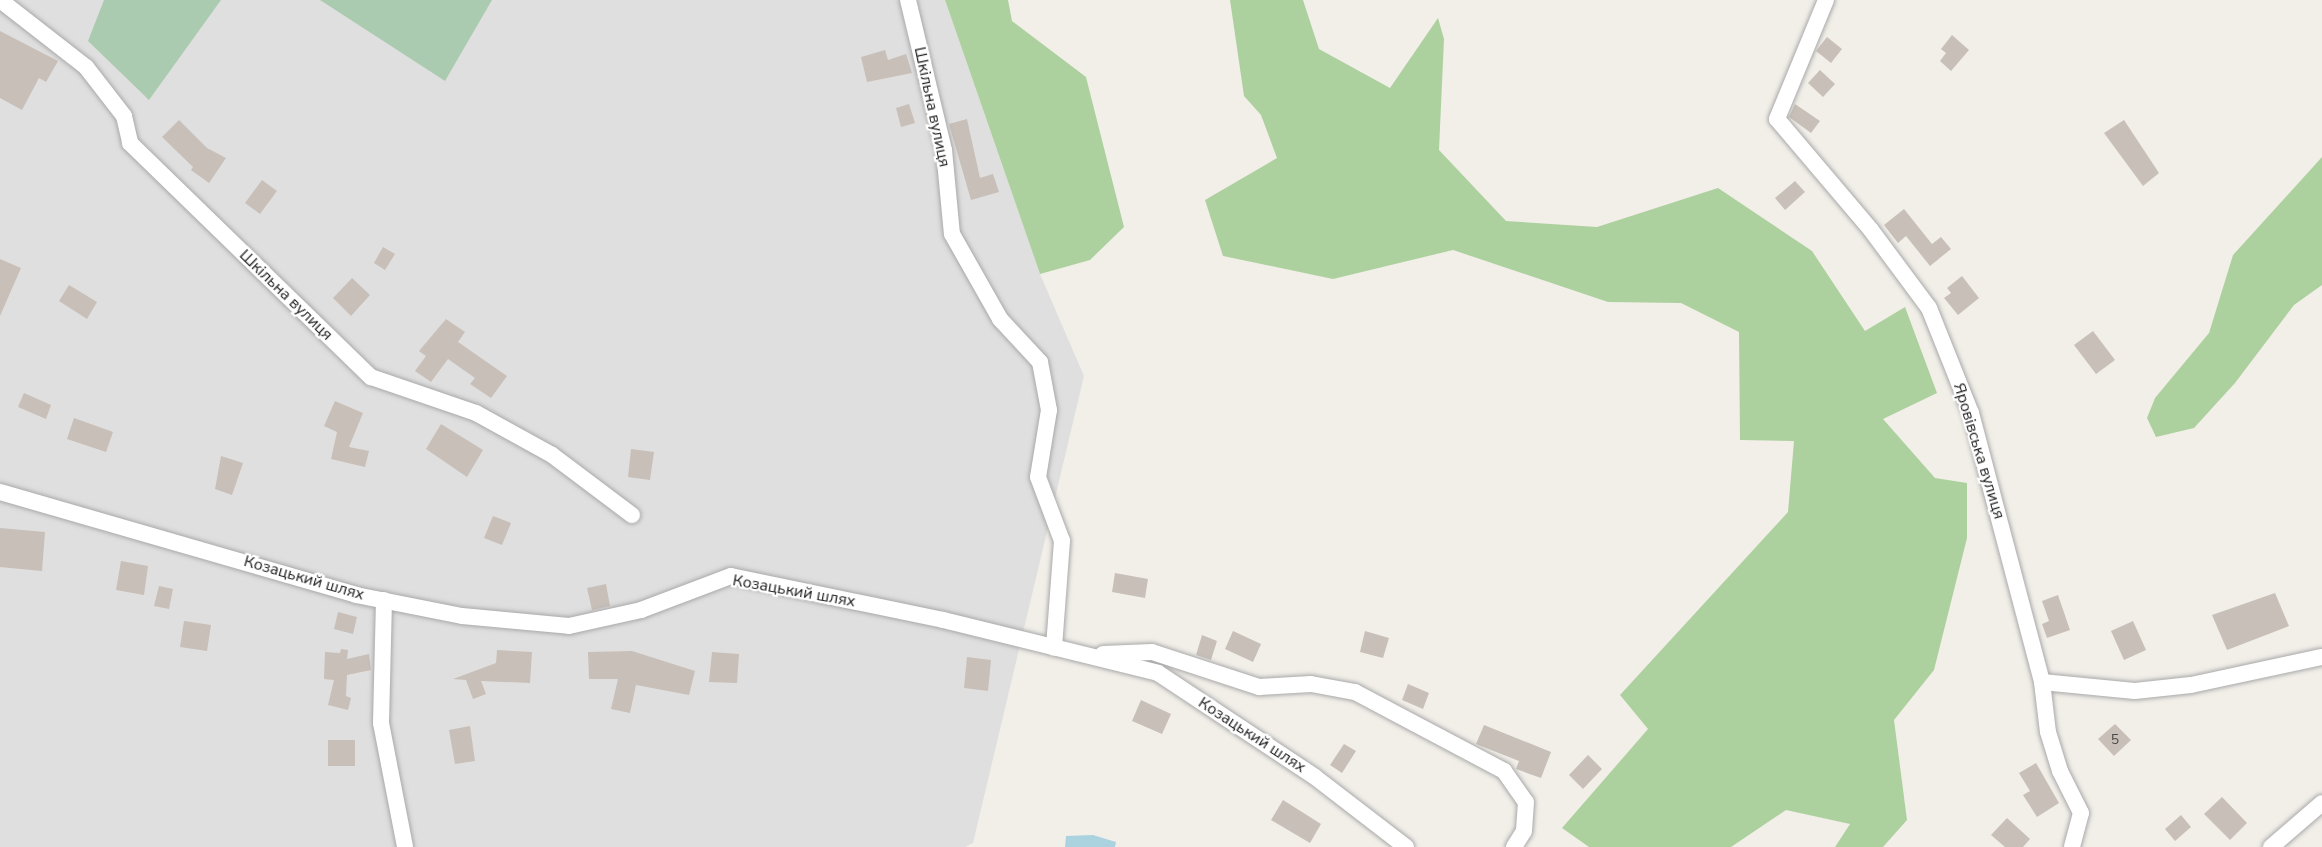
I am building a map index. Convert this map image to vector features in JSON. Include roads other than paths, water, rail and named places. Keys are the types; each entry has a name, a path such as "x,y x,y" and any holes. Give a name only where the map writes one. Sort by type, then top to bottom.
{"street":[{"name":"Шкільна вулиця","path":"0,0 86,67 124,116 130,143 371,377 476,413 552,455 632,515"},
{"name":"Шкільна вулиця","path":"908,0 944,150 952,234 1000,319 1040,362 1049,410 1038,477 1062,541 1054,648"},
{"name":"Яровівська вулиця","path":"1826,0 1777,119 1871,230 1929,308 1971,413 2042,682"},
{"name":"Козацький шлях","path":"0,492 384,600 462,616 569,626 640,610 731,576 1158,673 1315,777 1406,847"},
{"path":"384,600 381,723 405,847"},
{"path":"1081,654 1152,652 1259,687 1311,684 1355,692 1504,771 1526,802 1524,831 1514,847"},
{"path":"2072,847 2080,813 2060,771 2048,732 2042,682 2135,691 2191,685 2322,657"},
{"path":"2271,847 2322,803"}],"water":[{"path":"1093,835 1116,842 1115,847 1065,847 1066,836"}]}
